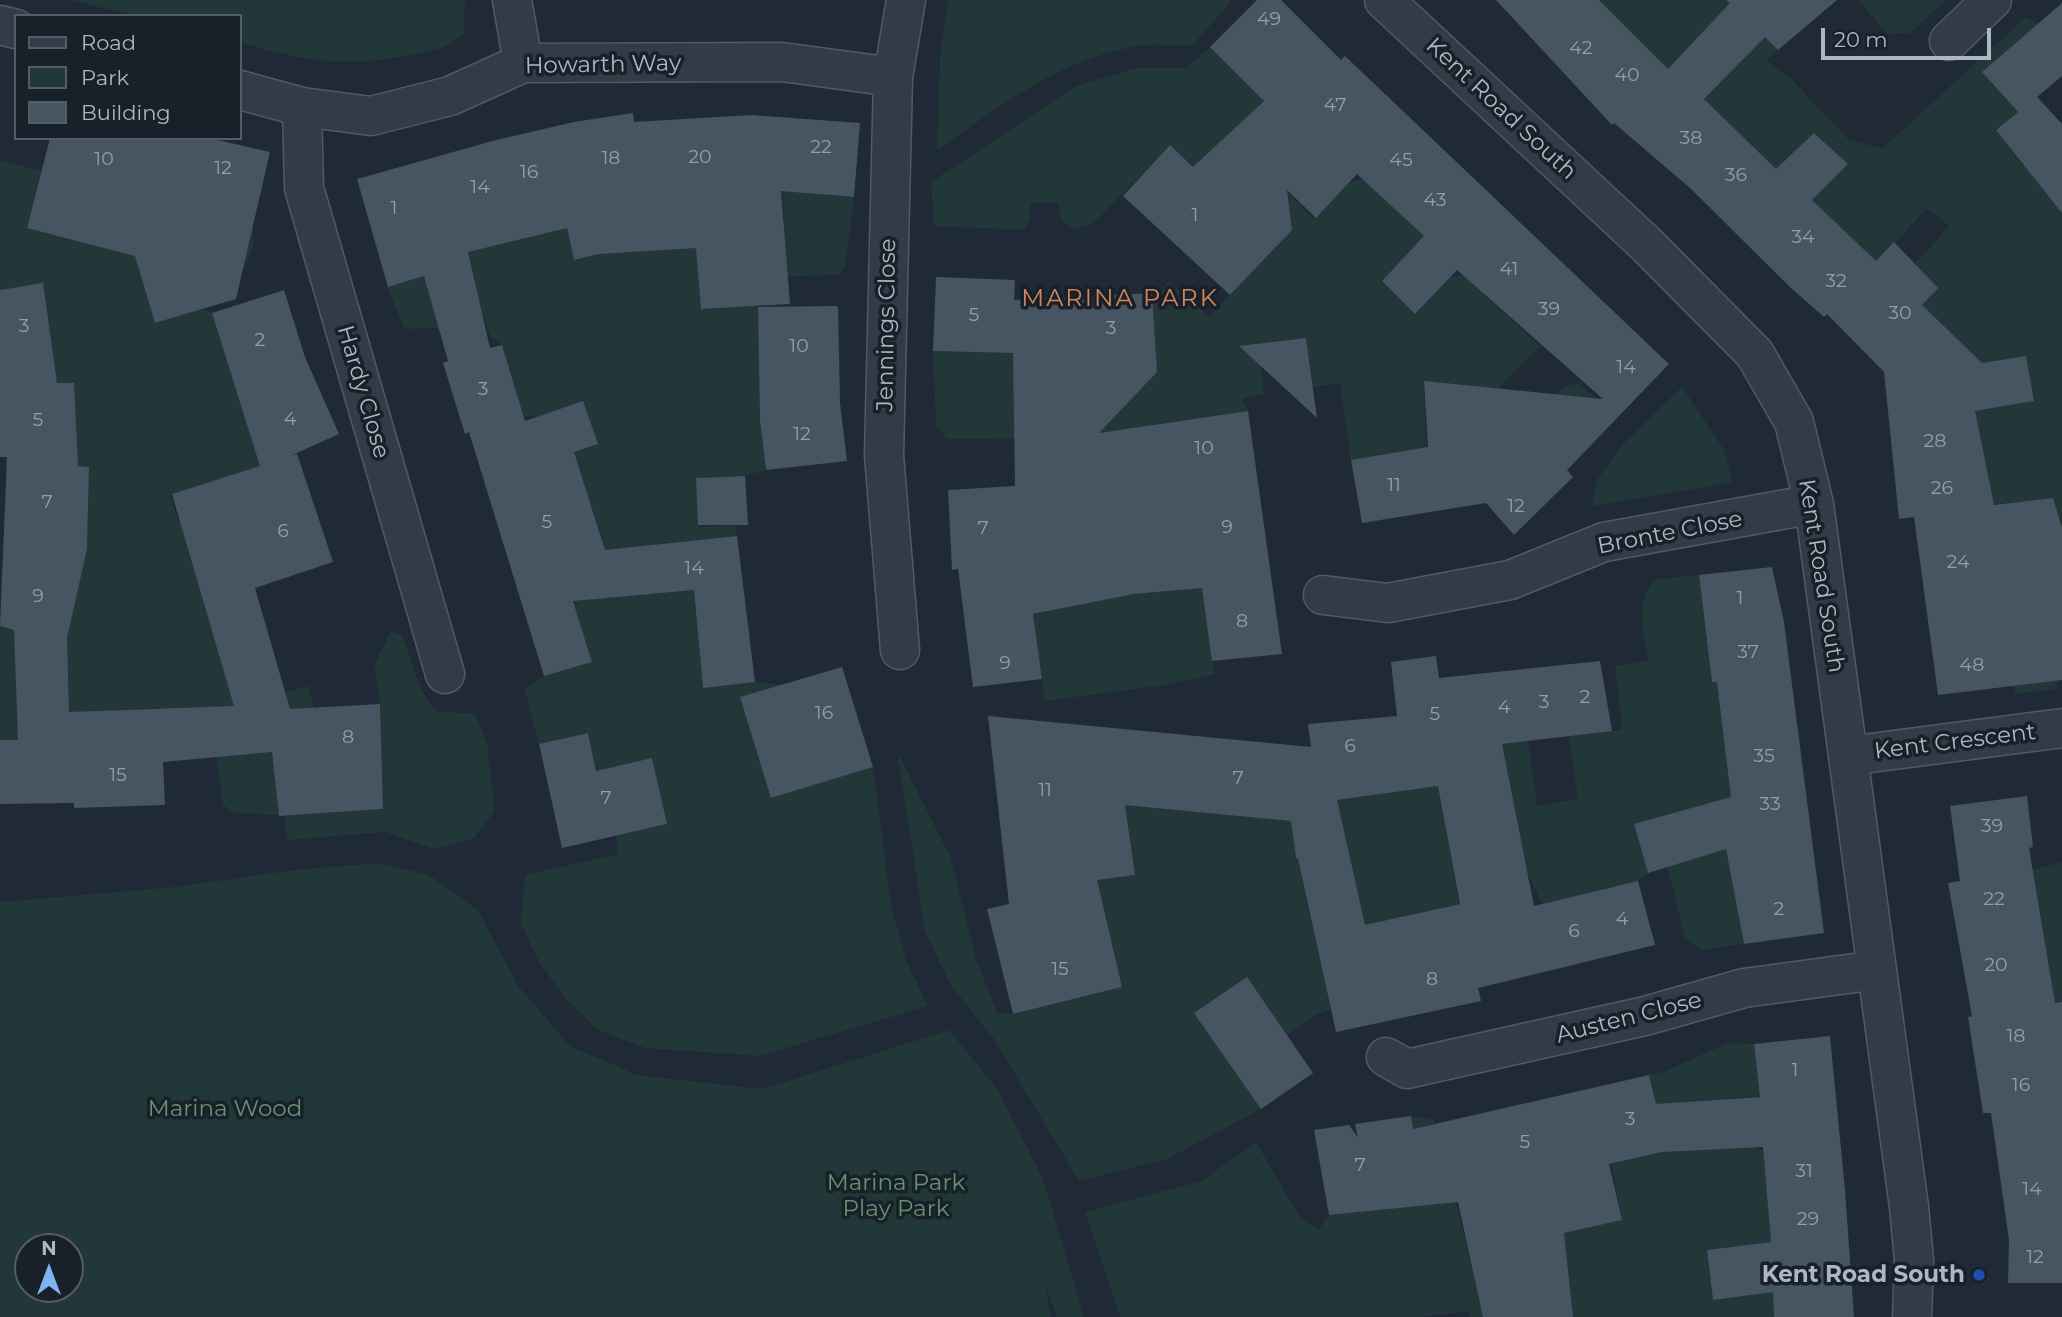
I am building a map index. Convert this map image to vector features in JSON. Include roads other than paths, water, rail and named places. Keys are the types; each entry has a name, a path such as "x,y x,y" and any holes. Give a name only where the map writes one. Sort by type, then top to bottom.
{"street":[{"path":"512,0 523,63"},
{"name":"Jennings Close","path":"900,650 884,455 893,76 906,0"},
{"name":"Kent Road South","path":"1384,0 1646,244 1755,354 1794,422 1814,504 1910,1220 1914,1260 1912,1317"},
{"path":"1949,41 1992,0"},
{"name":"Howarth Way","path":"242,91 302,107 371,116 450,96 523,63 782,62 893,76"},
{"name":"Hardy Close","path":"302,107 304,188 445,674"},
{"name":"Bronte Close","path":"1323,595 1388,603 1510,580 1604,542 1814,504"},
{"name":"Kent Crescent","path":"1848,755 2062,728"},
{"name":"Austen Close","path":"1386,1057 1407,1069 1645,1016 1744,988 1877,970"}],"place":[{"name":"Kent Road South","path":"1979,1275"}],"district":[{"name":"MARINA PARK","path":"1120,299"}],"park label":[{"name":"Marina Wood","path":"225,1109"},
{"name":"Marina Park Play Park","path":"896,1196"}]}
